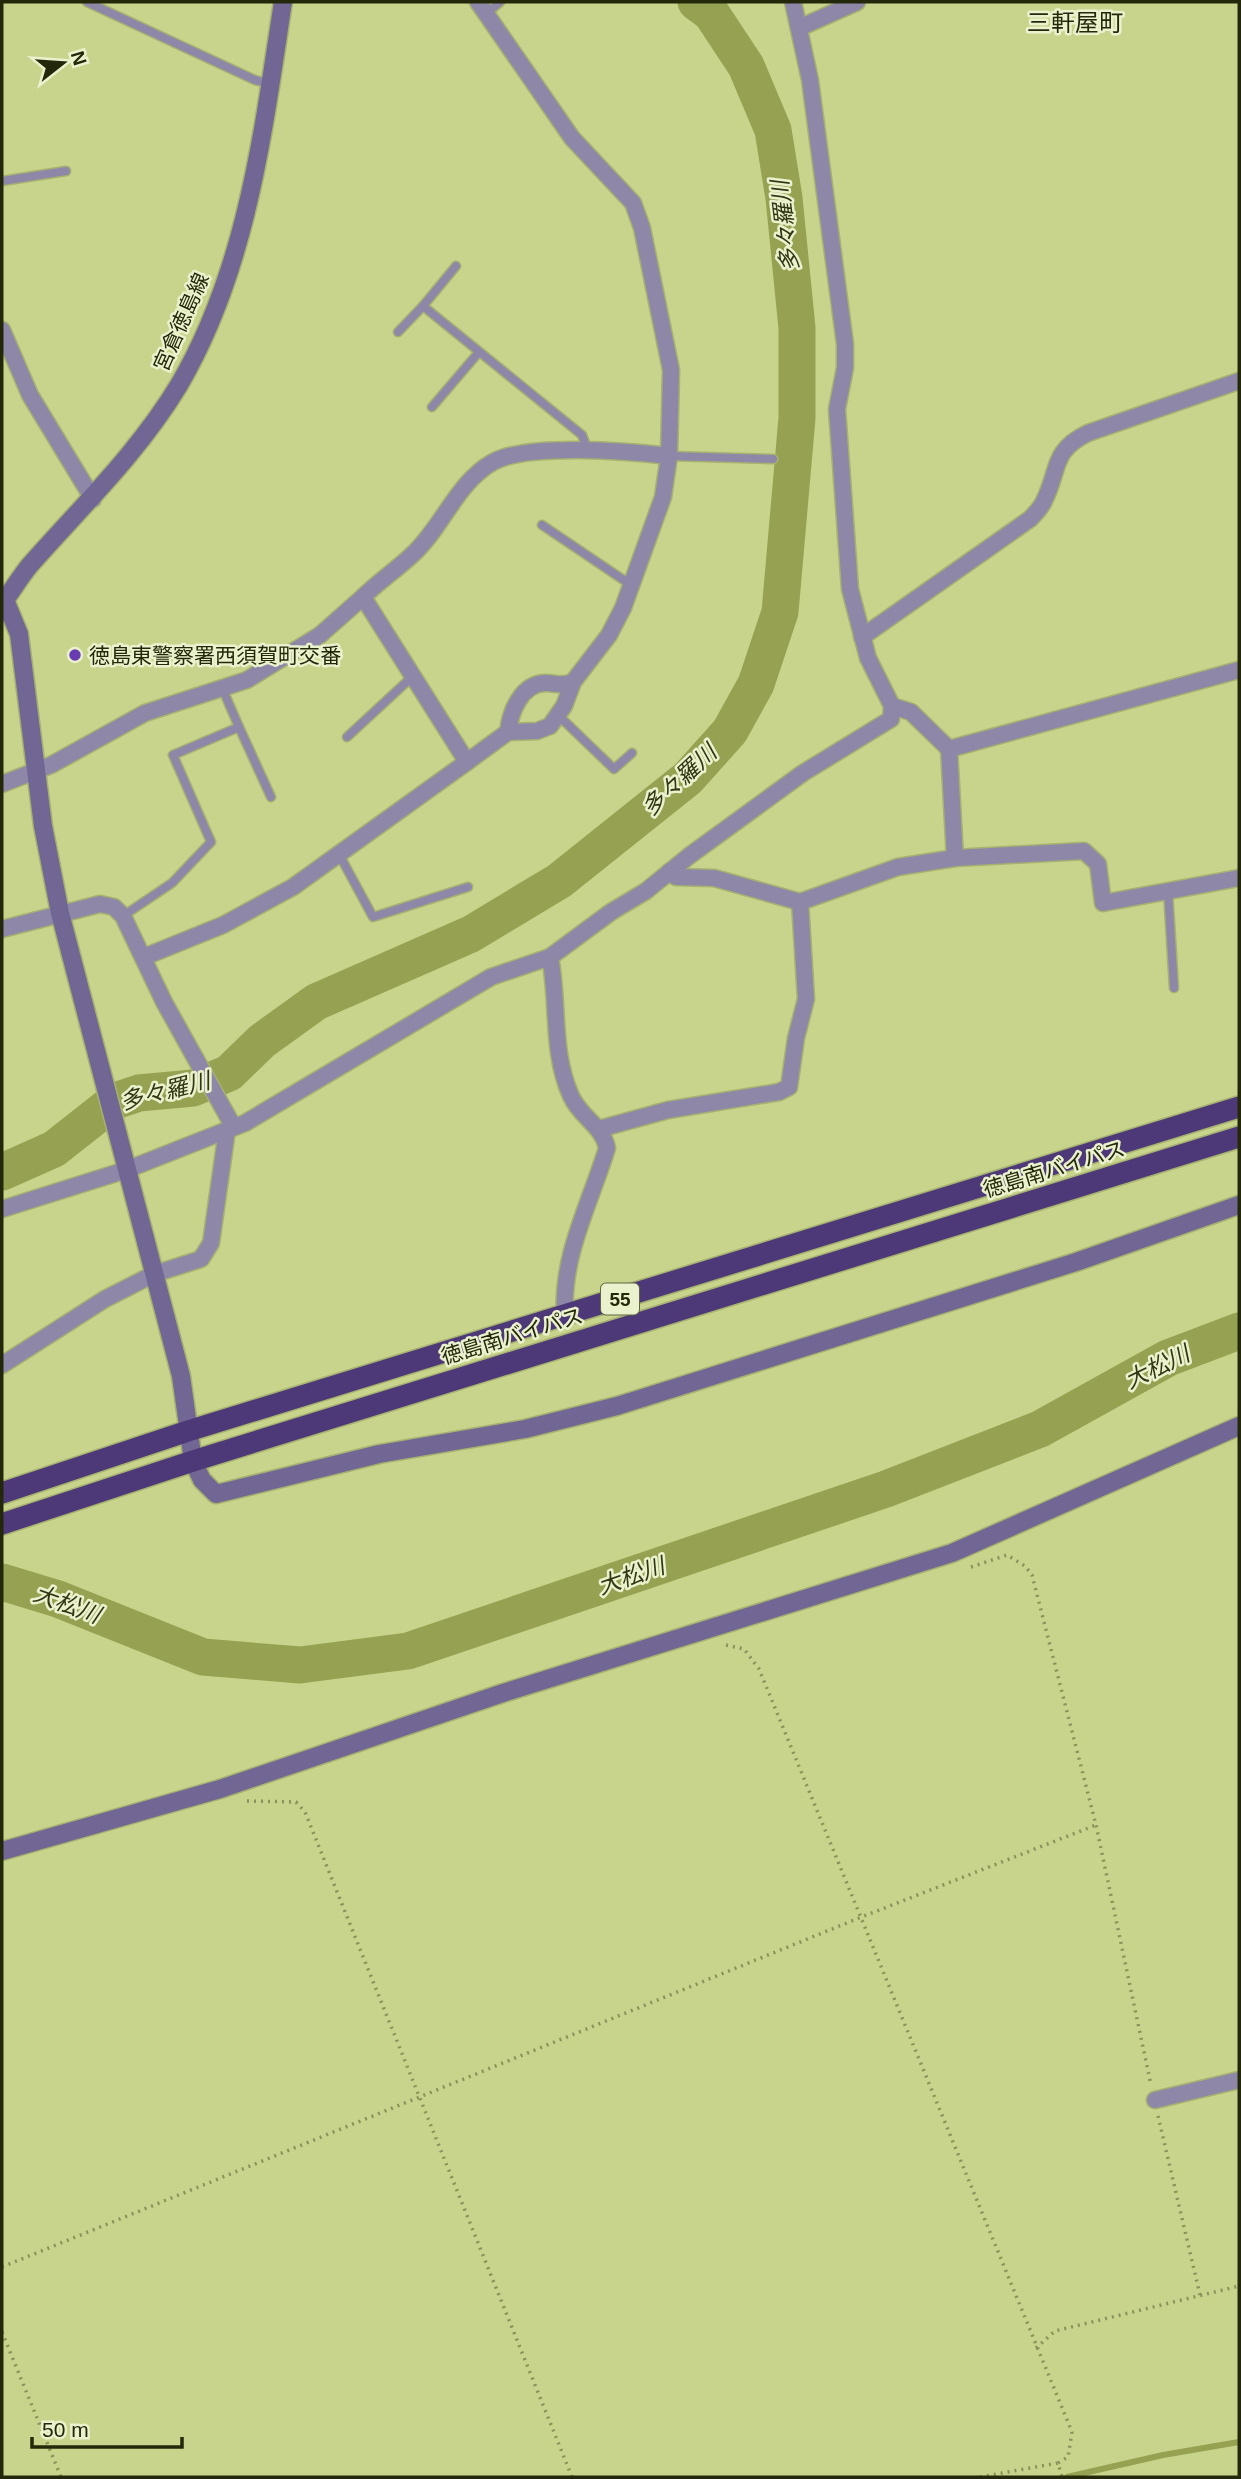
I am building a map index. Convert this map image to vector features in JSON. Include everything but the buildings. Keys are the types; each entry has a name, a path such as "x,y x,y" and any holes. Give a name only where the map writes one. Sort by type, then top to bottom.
{"highway":[{"name":"徳島南バイパス","path":"6,1487 1239,1107"},
{"name":"徳島南バイパス","path":"2,1524 193,1461 1239,1137"}],"street":[{"name":"宮倉徳島線","path":"3,602 29,567 133,452 178,386 202,341 234,253 253,186 283,2"},
{"path":"2,1209 127,1170 264,1113 491,976 550,957 803,772 891,719 892,706 862,637 850,589 837,409 845,368 845,344 810,80 793,2"},
{"path":"799,27 857,2"},
{"path":"144,957 259,907 340,856 508,732 537,731 550,726 559,716 573,682 609,635 663,497 669,456 671,370 637,210 624,191 572,138 482,8"},
{"path":"2,330 30,395 93,499"},
{"path":"862,637 1030,519 1044,502 1059,458 1070,442 1088,433 1239,380"},
{"path":"2,784 35,772 145,713 223,690 279,663 320,635 412,555 458,496 492,463 521,453 588,451 669,456"},
{"path":"363,597 467,762"},
{"path":"3,602 19,634 35,772 61,913 181,1376 193,1461 202,1480 216,1494 379,1454 525,1429 578,1416 1063,1266 1239,1205"},
{"path":"948,749 1239,670"},
{"path":"508,732 510,717 519,699 534,686 543,683 565,686 573,682"},
{"path":"892,706 911,712 948,749 955,858"},
{"path":"669,872 676,877 714,878 800,902 898,867 955,858 1084,851 1098,864 1103,902 1239,878"},
{"path":"598,1129 668,1110 779,1092 789,1087 796,1038 806,999 800,902"},
{"path":"2,929 100,904 114,907 123,916 230,1128 211,1244 206,1254 193,1263 154,1274 105,1299 2,1365"},
{"path":"550,957 562,1068 577,1107 583,1117 605,1137 607,1148 582,1213 566,1277 565,1316"},
{"path":"2,1851 220,1789 478,1701 952,1553 1238,1429"},
{"path":"1155,2100 1239,2080"}],"lane":[{"path":"87,2 255,80 271,84"},
{"path":"482,8 500,2"},
{"path":"2,181 65,172"},
{"path":"398,332 424,306 456,266"},
{"path":"424,306 582,435 588,451"},
{"path":"432,407 479,352"},
{"path":"669,456 774,458"},
{"path":"542,525 631,584"},
{"path":"347,737 412,676"},
{"path":"223,690 271,797"},
{"path":"559,716 614,769 632,753"},
{"path":"123,916 172,883 211,842 173,755 239,727"},
{"path":"340,856 373,917 468,887"},
{"path":"1168,891 1174,988"}],"path":[{"path":"968,1568 1007,1555 1025,1566 1031,1575 1096,1825 1200,2295"},
{"path":"716,1648 729,1644 744,1649 759,1669 1072,2432 1068,2457 1058,2463 980,2477"},
{"path":"220,1789 243,1801 296,1802 305,1812 572,2477"},
{"path":"2,2267 859,1918 1096,1825"},
{"path":"1036,2348 1055,2331 1239,2286"},
{"path":"2,2332 61,2477"},
{"path":"1058,2463 1062,2477"}],"waterway":[{"name":"多々羅川","path":"2,1172 54,1149 115,1101 139,1093 193,1088 229,1073 262,1041 316,1002 471,934 559,881 688,778 730,731 756,684 780,612 797,418 797,328 784,198 773,130 746,66 711,13 696,2"},
{"name":"大松川","path":"2,1582 58,1599 203,1657 300,1665 408,1651 886,1489 1040,1429 1168,1358 1239,1331"},
{"path":"1067,2477 1163,2455 1239,2442"}],"place":[{"name":"徳島東警察署西須賀町交番","path":"75,655"}],"district":[{"name":"三軒屋町","path":"1075,22"}]}
